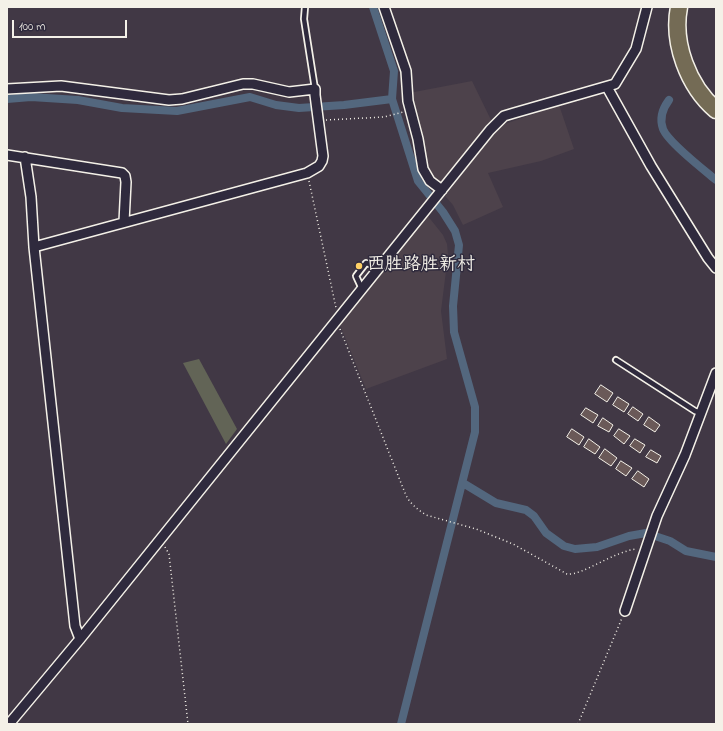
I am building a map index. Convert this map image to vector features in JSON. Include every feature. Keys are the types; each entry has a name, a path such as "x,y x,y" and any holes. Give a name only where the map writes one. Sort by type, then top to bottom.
{"highway":[{"path":"679,7 678,30 680,49 716,110"},
{"path":"686,7 684,30 687,60"}],"street":[{"path":"384,7 406,71 408,101 418,139 423,169 430,181 440,192"},
{"path":"9,724 80,639 490,130 504,116 615,84 636,49 647,7"},
{"path":"7,89 61,86 169,100 189,98 243,84 253,84 289,92 315,92 322,162 319,166 307,173 124,222 34,248"},
{"path":"607,87 651,166 708,258 716,268"},
{"path":"7,155 122,172 125,176 126,182 124,222"},
{"path":"25,157 31,197 34,248 75,626 80,639"},
{"path":"625,611 654,523 701,413 716,373"}],"lane":[{"path":"305,7 305,26 315,92"},
{"path":"362,290 356,276 366,263 380,267"},
{"path":"616,360 695,411 701,413"}],"path":[{"path":"318,119 384,117 402,113"},
{"path":"307,173 340,331 408,499 426,515 462,524 513,544 567,574 576,573 618,553 646,545"},
{"path":"158,542 168,550 188,724"},
{"path":"578,724 625,611"}],"shaded area":[{"path":"472,81 492,122 441,185 429,174 409,93"},
{"path":"559,105 574,149 541,161 488,173 503,207 463,225 453,205 445,196 473,160 502,125"},
{"path":"427,215 443,235 447,244 448,255 441,311 447,359 366,389 340,325"}],"green space":[{"path":"199,359 237,429 226,444 183,363"}],"building":[{"path":"601,385 613,393 607,402 595,394"},
{"path":"618,397 629,404 624,412 613,405"},
{"path":"633,407 643,414 638,421 628,414"},
{"path":"586,408 598,415 593,423 581,415"},
{"path":"649,417 660,425 655,432 644,425"},
{"path":"603,418 613,425 609,432 598,426"},
{"path":"572,429 584,437 579,445 567,437"},
{"path":"619,429 630,436 624,444 614,436"},
{"path":"589,439 600,447 595,454 584,447"},
{"path":"635,439 645,445 640,453 630,446"},
{"path":"605,449 617,458 611,466 599,458"},
{"path":"651,450 661,456 657,463 646,457"},
{"path":"621,461 632,468 626,476 616,469"},
{"path":"638,471 649,479 644,487 632,479"}],"waterway":[{"path":"373,7 394,71 392,99 418,181 443,212 455,231 459,245 453,306 454,332 475,407 475,432 401,724"},
{"path":"7,99 31,97 78,100 122,108 177,111 250,97 276,105 299,108 344,105 392,99"},
{"path":"669,100 663,110 661,121 666,135 687,156 716,180"},
{"path":"463,483 496,503 526,510 534,516 546,533 564,546 575,549 597,547 629,536 646,533 670,541 686,551 716,557"}],"place":[{"name":"西胜路胜新村","path":"359,266"}]}
